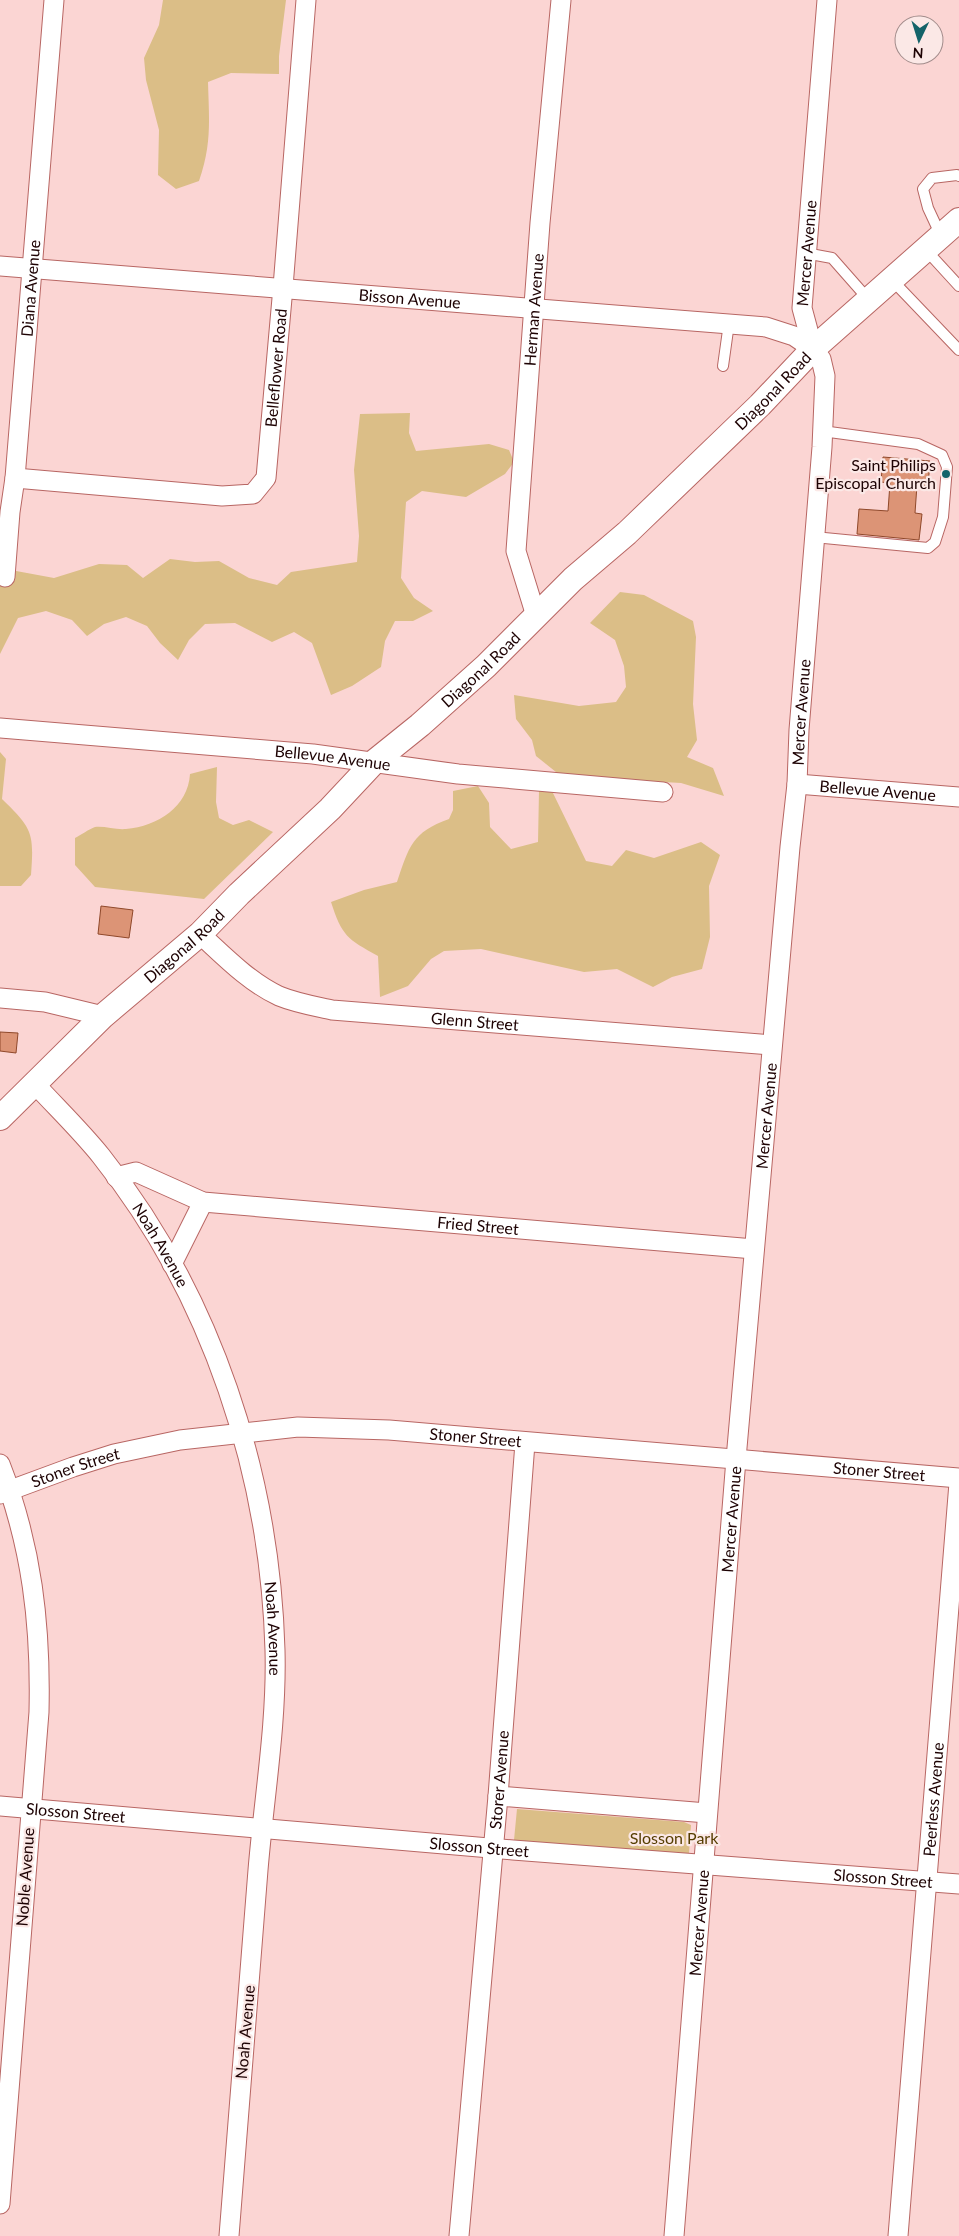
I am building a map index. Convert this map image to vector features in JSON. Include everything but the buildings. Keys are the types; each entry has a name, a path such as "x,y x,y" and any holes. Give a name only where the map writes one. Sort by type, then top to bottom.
{"street":[{"name":"Diana Avenue","path":"5,577 15,478 54,0"},
{"name":"Belleflower Road","path":"15,478 222,496 253,494 266,478 284,287 306,0"},
{"name":"Herman Avenue","path":"536,616 516,551 561,0"},
{"name":"Mercer Avenue","path":"674,2236 736,1459 797,784 798,730 822,431 825,376 821,359 813,349 802,308 827,0"},
{"name":"Diagonal Road","path":"0,1118 102,1016 200,934 239,894 330,809 374,762 420,726 486,666 536,616 753,412 813,349 959,220"},
{"name":"Bisson Avenue","path":"0,266 284,287 766,327 794,336 813,349"},
{"name":"Bellevue Avenue","path":"0,728 313,754 458,774 663,792"},
{"name":"Bellevue Avenue","path":"797,784 959,797"},
{"name":"Glenn Street","path":"200,934 243,973 268,990 306,1005 332,1010 772,1045"},
{"path":"0,998 45,1002 102,1016"},
{"name":"Noah Avenue","path":"35,1084 101,1156 133,1200 172,1264 191,1301 223,1375 242,1433 266,1534 272,1587 276,1653 274,1705 262,1828 229,2236"},
{"name":"Fried Street","path":"116,1177 136,1172 203,1202 754,1249"},
{"path":"172,1264 203,1202"},
{"name":"Stoner Street","path":"5,1492 114,1454 180,1440 324,1427 389,1430 525,1443 959,1478"},
{"name":"Storer Avenue","path":"459,2236 498,1796 525,1443"},
{"name":"Noble Avenue","path":"0,1464 5,1492 25,1541 38,1620 39,1712 0,2204"},
{"name":"Peerless Avenue","path":"898,2236 959,1483"},
{"path":"498,1796 707,1813"},
{"name":"Slosson Street","path":"0,1806 492,1848 959,1884"}],"lane":[{"path":"959,176 932,178 924,188 933,243 959,286"},
{"path":"805,253 832,258 869,300"},
{"path":"892,280 959,350"},
{"path":"723,366 729,324"},
{"path":"814,537 928,548 935,542 943,517 948,467 942,455 918,444 822,431"}],"green space":[{"path":"163,0 286,0 279,56 279,74 231,73 208,82 209,132 203,168 199,181 176,189 158,175 159,130 146,80 144,58 159,25"},
{"path":"410,413 409,433 416,451 489,444 509,450 514,462 505,474 466,497 422,491 406,502 401,578 414,598 433,611 413,621 395,621 385,641 381,667 352,686 331,695 312,643 294,632 272,642 235,623 205,624 189,640 178,660 160,643 147,626 126,617 104,624 87,636 72,620 46,611 18,618 0,654 0,568 54,578 99,564 127,565 143,578 170,559 195,562 219,561 249,578 277,585 291,572 357,562 359,536 354,470 360,414"},
{"path":"620,592 644,595 693,621 696,637 693,704 697,740 687,757 713,768 724,796 681,783 561,776 536,756 532,740 516,719 514,695 579,706 616,702 626,687 624,666 615,640 590,623"},
{"path":"0,752 6,759 2,799 26,825 31,840 31,875 21,886 0,886"},
{"path":"217,767 216,802 219,818 233,825 249,820 273,832 204,899 95,887 75,865 75,838 95,827 126,829 149,824 160,819 169,813 184,796 190,774"},
{"path":"478,786 489,803 490,827 511,849 538,842 539,791 552,791 586,861 612,866 626,850 654,858 701,842 720,855 709,886 710,937 702,969 672,977 653,987 617,969 584,972 481,949 444,951 431,959 408,986 380,997 378,956 359,945 347,935 339,922 331,902 364,890 397,882 409,850 419,835 427,829 449,819 453,810 453,791"},
{"name":"Slosson Park","path":"517,1809 684,1822 691,1825 689,1853 675,1854 514,1840"}],"place":[{"name":"Saint Philips Episcopal Church","path":"946,474"}]}
